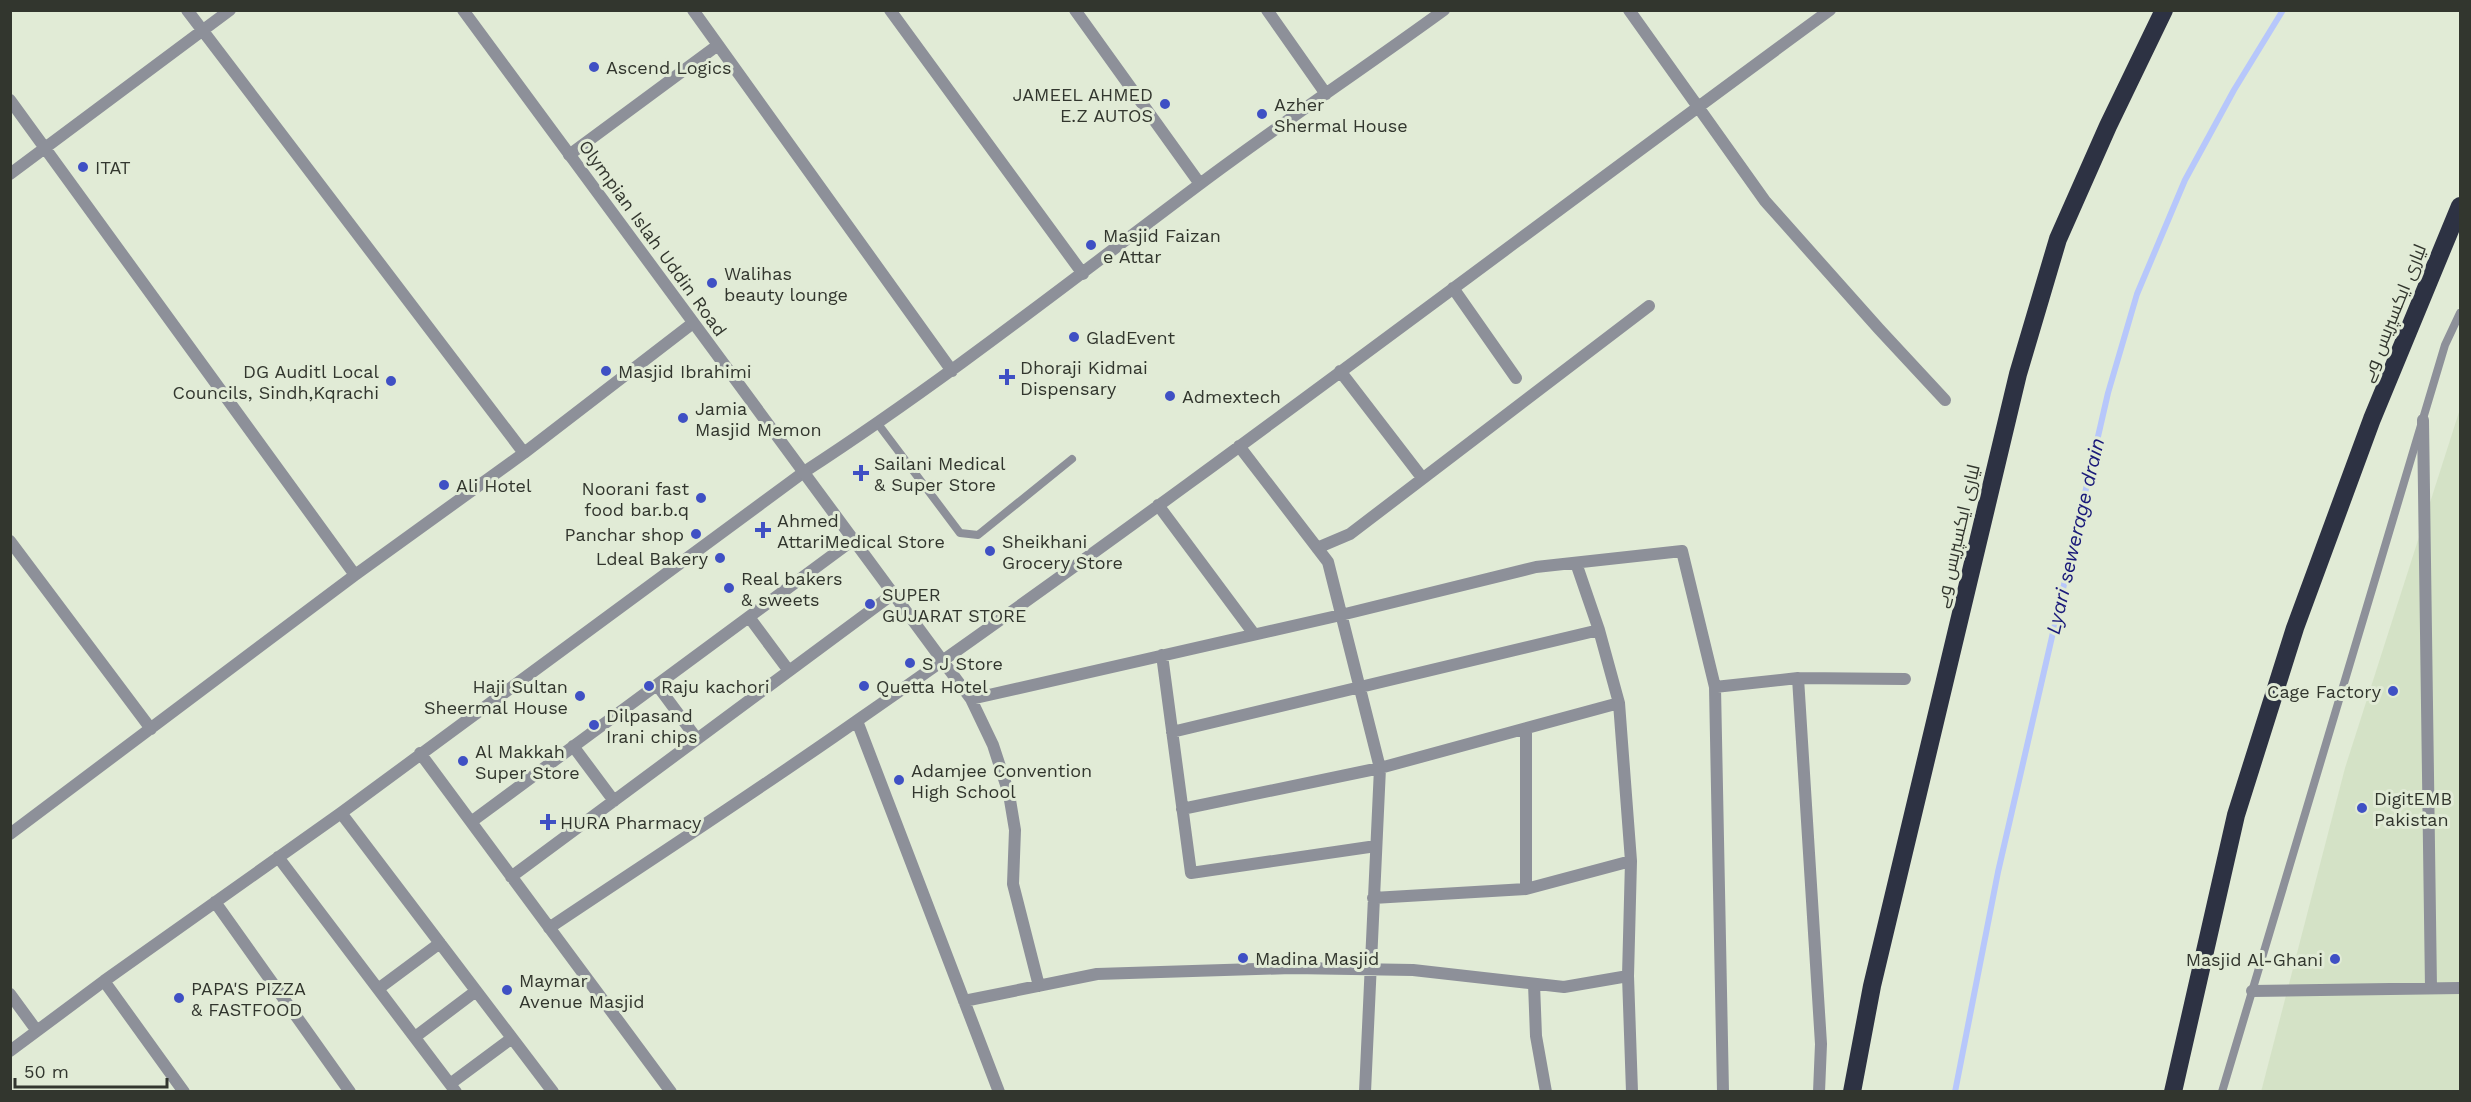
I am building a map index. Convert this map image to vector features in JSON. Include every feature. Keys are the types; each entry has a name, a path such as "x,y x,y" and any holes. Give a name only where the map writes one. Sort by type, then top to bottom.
{"highway":[{"name":"لیاری ایکسپریس وے","path":"1852,1092 1872,986 2018,374 2058,239 2108,126 2164,10"},
{"name":"لیاری ایکسپریس وے","path":"2173,1092 2236,815 2295,628 2372,419 2460,206"}],"street":[{"path":"187,10 524,453"},
{"path":"10,174 230,10"},
{"name":"Olympian Islah Uddin Road","path":"463,10 971,699 993,745 1009,794 1016,830 1013,884 1039,986"},
{"path":"693,10 952,371"},
{"path":"890,10 1083,274"},
{"path":"1075,10 1200,183"},
{"path":"1267,10 1326,94"},
{"path":"1629,10 1765,201 1945,400"},
{"path":"549,928 857,721 1158,506 1830,10"},
{"path":"10,1051 104,981 341,813 804,472 878,424 952,371 1083,274 1200,183 1440,12"},
{"path":"569,155 718,45"},
{"path":"10,100 355,575"},
{"path":"1453,288 1516,378"},
{"path":"1317,548 1350,534 1649,306"},
{"path":"10,834 355,575 524,453 693,323"},
{"path":"1340,371 1420,475"},
{"path":"2422,420 2431,988"},
{"path":"1239,446 1328,562 1380,768 1365,1092"},
{"path":"1158,506 1254,634"},
{"path":"471,822 853,540"},
{"path":"10,541 151,729"},
{"path":"971,699 1341,615 1536,567 1682,550 1715,687 1723,1092"},
{"path":"1576,563 1599,630 1619,703 1631,861 1628,976 1632,1092"},
{"path":"511,876 893,594"},
{"path":"748,617 789,671"},
{"path":"1172,732 1599,630"},
{"path":"1162,655 1191,873 1376,846"},
{"path":"1715,687 1798,678 1905,679"},
{"path":"1798,678 1821,1044 1818,1092"},
{"path":"657,685 698,739"},
{"path":"1182,808 1380,768 1619,703"},
{"path":"857,721 999,1092"},
{"path":"1526,729 1526,889"},
{"path":"573,746 614,801"},
{"path":"420,753 671,1092"},
{"path":"341,813 553,1092"},
{"path":"278,857 453,1088 512,1038"},
{"path":"1373,898 1526,889 1631,861"},
{"path":"216,902 350,1092"},
{"path":"378,989 440,943"},
{"path":"964,1001 1097,974 1292,968 1413,970 1564,987 1628,976"},
{"path":"104,981 184,1092"},
{"path":"1534,984 1536,1036 1546,1092"},
{"path":"2252,991 2460,988"},
{"path":"415,1037 476,991"},
{"path":"10,994 37,1030"}],"lane":[{"path":"2222,1092 2422,420 2445,345 2460,313"},
{"path":"878,424 960,533 968,535 978,535 1072,459"}],"shaded area":[{"path":"2460,409 2460,1091 2261,1092 2345,768"}],"waterway":[{"name":"Lyari sewerage drain","path":"1955,1092 1998,872 2108,393 2137,294 2185,180 2234,90 2283,10"}],"place":[{"name":"Ascend Logics","path":"594,67"},
{"name":"JAMEEL AHMED E.Z AUTOS","path":"1165,104"},
{"name":"Azher Shermal House","path":"1262,114"},
{"name":"ITAT","path":"83,167"},
{"name":"Masjid Faizan e Attar","path":"1091,245"},
{"name":"Walihas beauty lounge","path":"712,283"},
{"name":"GladEvent","path":"1074,337"},
{"name":"Masjid Ibrahimi","path":"606,371"},
{"name":"Dhoraji Kidmai Dispensary","path":"1007,377"},
{"name":"DG Auditl Local Councils, Sindh,Kqrachi","path":"391,381"},
{"name":"Admextech","path":"1170,396"},
{"name":"Jamia Masjid Memon","path":"683,418"},
{"name":"Sailani Medical & Super Store","path":"861,473"},
{"name":"Ali Hotel","path":"444,485"},
{"name":"Noorani fast food bar.b.q","path":"701,498"},
{"name":"Ahmed AttariMedical Store","path":"763,530"},
{"name":"Panchar shop","path":"696,534"},
{"name":"Sheikhani Grocery Store","path":"990,551"},
{"name":"Ldeal Bakery","path":"720,558"},
{"name":"Real bakers & sweets","path":"729,588"},
{"name":"SUPER GUJARAT STORE","path":"870,604"},
{"name":"S J Store","path":"910,663"},
{"name":"Raju kachori","path":"649,686"},
{"name":"Quetta Hotel","path":"864,686"},
{"name":"Cage Factory","path":"2393,691"},
{"name":"Haji Sultan Sheermal House","path":"580,696"},
{"name":"Dilpasand Irani chips","path":"594,725"},
{"name":"Al Makkah Super Store","path":"463,761"},
{"name":"Adamjee Convention High School","path":"899,780"},
{"name":"DigitEMB Pakistan","path":"2362,808"},
{"name":"HURA Pharmacy","path":"548,822"},
{"name":"Madina Masjid","path":"1243,958"},
{"name":"Masjid Al-Ghani","path":"2335,959"},
{"name":"Maymar Avenue Masjid","path":"507,990"},
{"name":"PAPA'S PIZZA & FASTFOOD","path":"179,998"}]}
